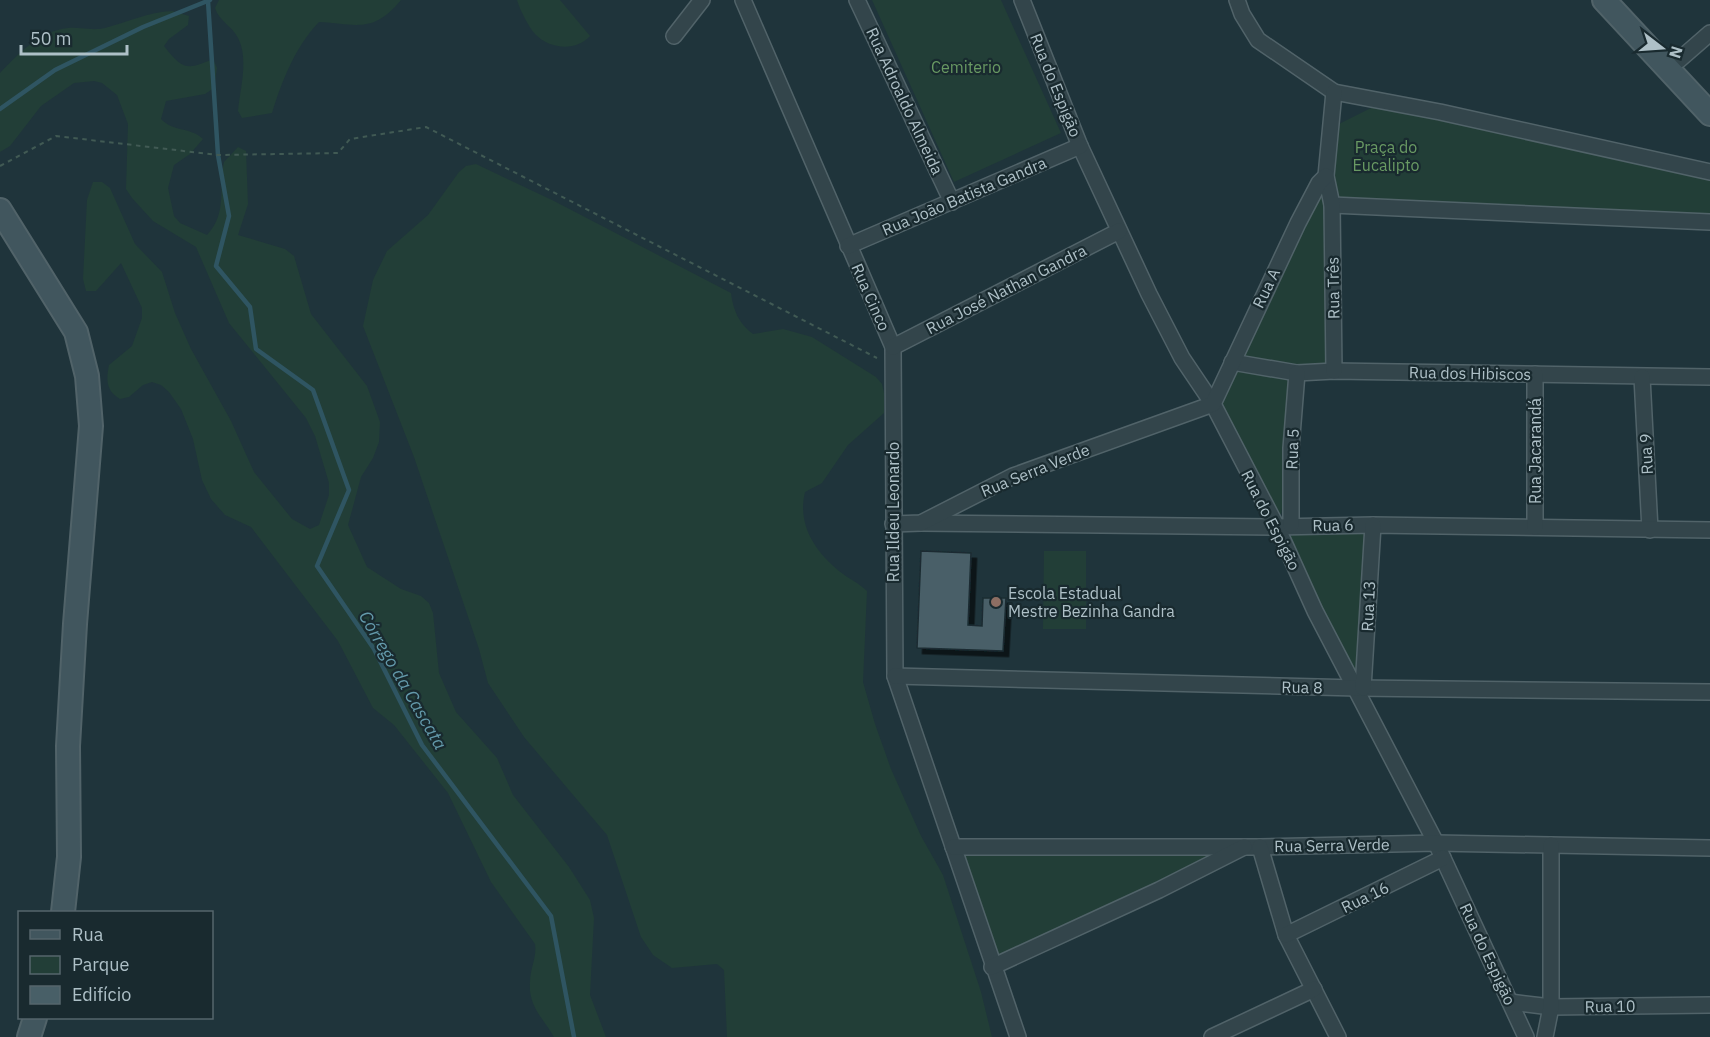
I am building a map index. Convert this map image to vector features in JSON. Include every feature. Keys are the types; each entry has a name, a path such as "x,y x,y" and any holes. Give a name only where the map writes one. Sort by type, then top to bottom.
{"street":[{"path":"674,36 702,0"},
{"name":"Rua Cinco","path":"743,0 893,347"},
{"name":"Rua Adroaldo Almeida","path":"857,0 952,202"},
{"name":"Rua do Espigão","path":"1022,0 1080,146 1119,231 1182,358 1213,404 1284,526 1315,610 1360,688 1437,843 1526,1037"},
{"path":"1237,0 1242,14 1258,40 1334,92 1440,112 1710,172"},
{"path":"1604,0 1710,114"},
{"path":"1625,0 1710,92"},
{"path":"1679,60 1710,33"},
{"path":"1334,92 1326,176 1332,205 1710,222"},
{"name":"Rua João Batista Gandra","path":"848,246 1080,146"},
{"name":"Rua A","path":"1213,404 1298,223 1313,193 1326,176"},
{"name":"Rua Três","path":"1332,205 1334,370"},
{"path":"0,210 76,332 87,376 90,406 91,426 75,624 69,735 69,857 63,911"},
{"name":"Rua José Nathan Gandra","path":"893,347 1119,231"},
{"name":"Rua Ildeu Leonardo","path":"893,347 892,524 895,676 992,967 1018,1037"},
{"name":"Rua dos Hibiscos","path":"1232,362 1296,373 1334,370 1642,377 1710,376"},
{"name":"Rua 5","path":"1284,526 1296,373"},
{"name":"Rua Jacarandá","path":"1535,374 1535,527"},
{"name":"Rua 9","path":"1642,377 1650,530"},
{"name":"Rua Serra Verde","path":"892,524 921,523 1013,476 1213,404"},
{"name":"Rua 6","path":"921,523 1373,525 1710,530"},
{"name":"Rua 13","path":"1360,688 1373,525"},
{"name":"Rua 8","path":"895,676 1360,688 1710,692"},
{"name":"Rua Serra Verde","path":"953,848 1252,847 1437,843 1710,848"},
{"path":"1545,1037 1551,1007 1551,845"},
{"path":"992,967 1252,847 1286,935 1338,1037"},
{"name":"Rua 16","path":"1286,935 1443,858"},
{"path":"1212,1037 1314,989"},
{"name":"Rua 10","path":"1510,1002 1551,1007 1710,1005"},
{"path":"28,1037 33,1019"}],"path":[{"path":"0,166 56,135 218,155 338,153 350,139 426,127 893,366"}],"green space":[{"path":"219,0 401,0 391,11 373,22 354,25 319,22 303,42 290,65 272,113 242,118 238,111 243,55 238,38 217,13 215,8"},
{"path":"517,0 560,0 590,36 577,45 562,47 548,43 532,31"},
{"name":"Cemiterio","path":"872,0 1001,0 1061,133 954,182"},
{"path":"172,11 189,16 188,25 169,39 164,46 175,59 185,66 213,59 217,68 214,88 205,94 166,101 161,119 171,126 198,135 203,139 190,154 174,165 168,188 174,216 180,223 207,235 218,218 224,162 238,147 246,151 248,204 238,235 285,249 294,256 311,314 367,386 380,422 379,442 373,458 361,477 348,525 367,567 401,589 421,596 429,603 433,613 439,673 456,712 497,758 513,795 569,867 590,900 594,918 590,995 606,1037 554,1037 531,998 530,977 535,944 491,882 448,793 394,725 373,708 338,641 251,527 225,515 211,499 202,480 193,439 181,409 169,392 161,385 152,382 143,385 129,397 120,399 110,389 107,380 109,365 132,346 142,318 142,308 121,263 96,291 86,291 83,279 87,200 93,182 102,182 110,188 135,244 162,272 175,313 191,349 231,421 254,472 292,519 310,529 319,525 329,495 329,483 315,436 306,418 229,323 196,247 153,221 126,189 128,124 117,95 102,83 94,81 74,83 41,106 10,146 0,152 0,73 22,51 39,38 58,30 100,29 146,15"},
{"name":"Praça do Eucalipto","path":"1377,105 1710,172 1710,221 1336,202 1329,180 1333,127"},
{"path":"476,164 554,201 731,293 738,316 753,334 783,329 812,337 876,377 882,384 884,413 848,445 822,483 805,492 804,515 810,536 822,555 839,571 867,591 863,682 891,769 921,836 943,875 981,992 992,1037 727,1037 724,970 717,964 672,968 653,955 641,937 607,835 524,737 488,683 479,649 414,457 363,326 373,280 387,251 428,215 459,172 466,166"},
{"path":"1325,178 1327,369 1235,360"},
{"path":"1238,364 1293,375 1291,446 1281,515 1217,406"},
{"path":"1371,526 1359,687 1280,528"},
{"path":"1044,551 1086,551 1086,629 1043,629"},
{"path":"958,848 1226,849 993,963"}],"building":[{"path":"921,551 971,553 968,625 982,626 983,598 1006,598 1003,651 917,648"}],"waterway":[{"path":"0,109 55,70 143,27 210,0"},
{"name":"Córrego da Cascata","path":"208,1 218,155 229,216 216,266 250,307 256,349 313,390 349,490 317,566 374,649 422,745 551,916 574,1037"}],"place":[{"name":"Escola Estadual Mestre Bezinha Gandra","path":"996,602"}]}
